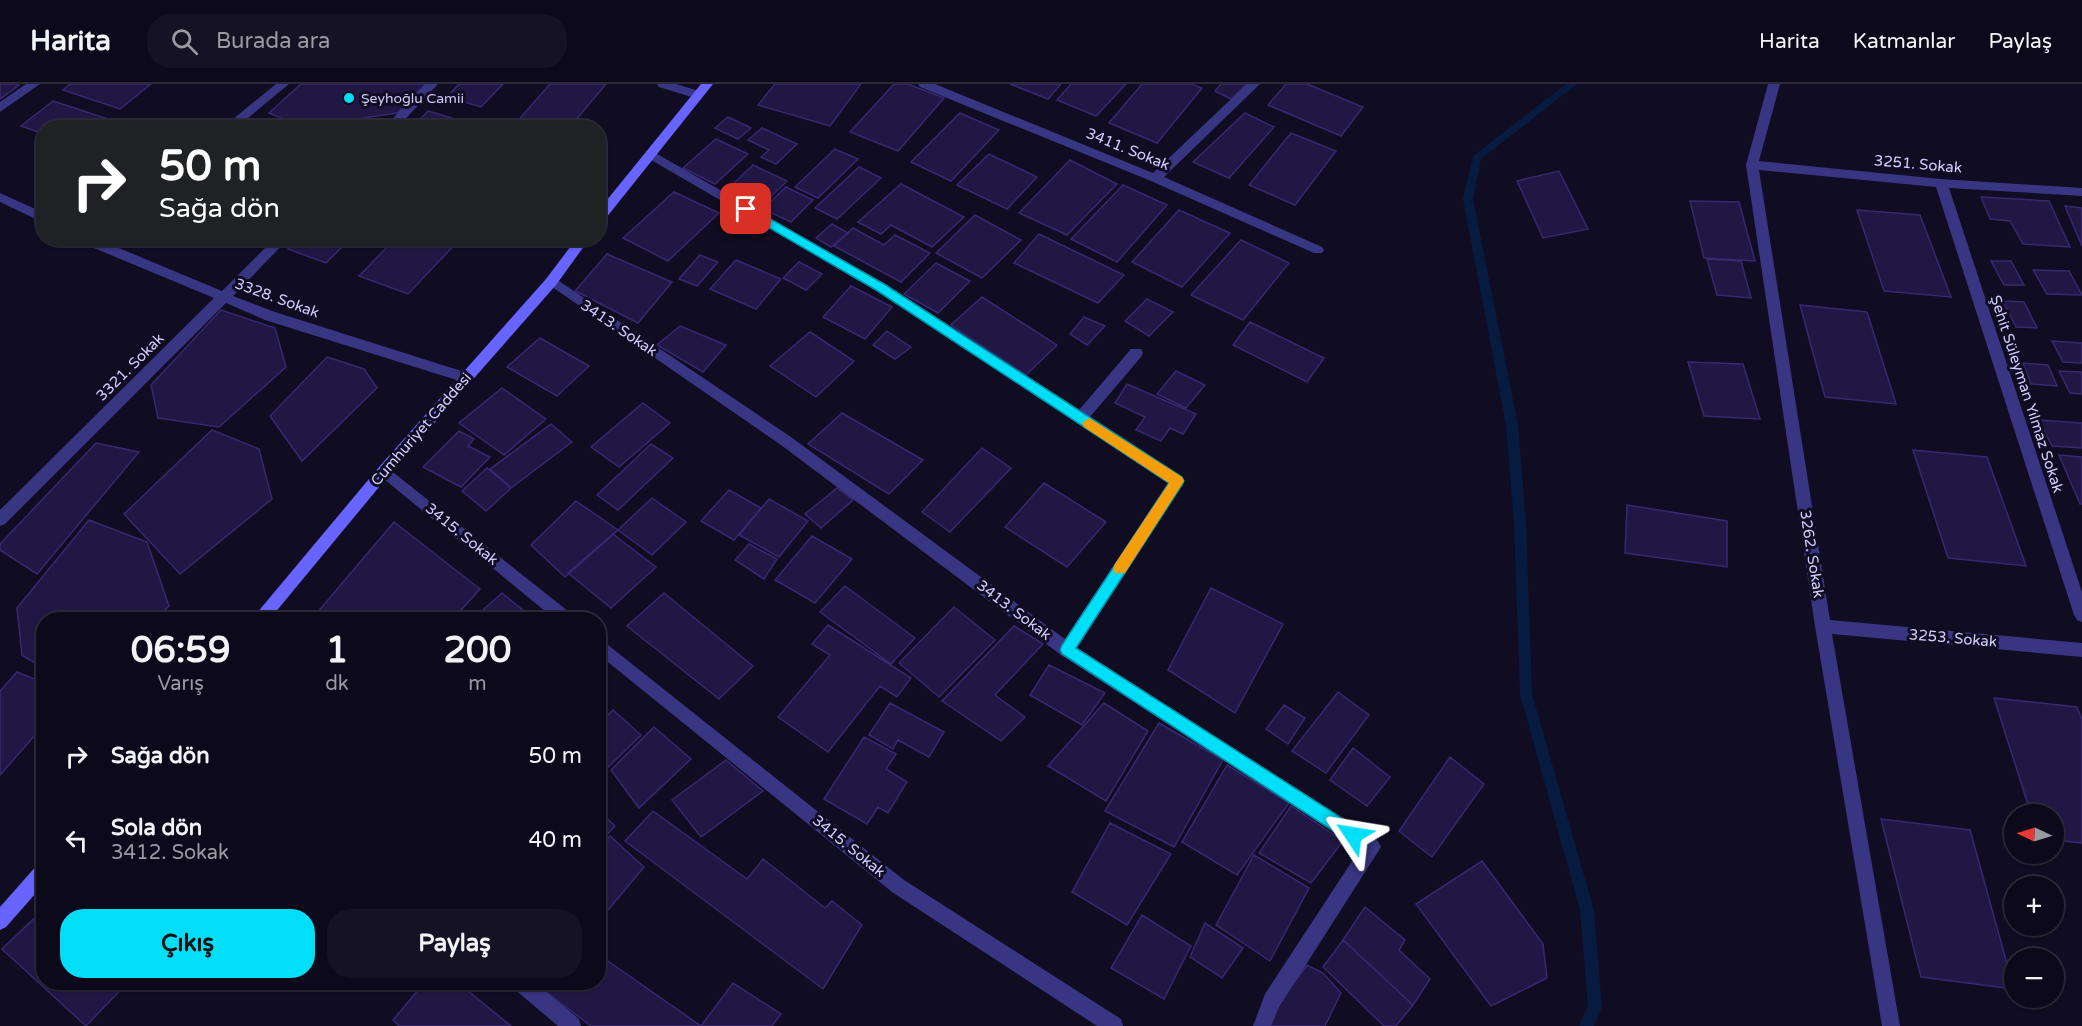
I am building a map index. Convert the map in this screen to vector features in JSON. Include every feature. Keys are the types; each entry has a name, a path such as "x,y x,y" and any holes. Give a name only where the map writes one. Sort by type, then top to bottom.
{"main road":[{"path":"606,210 707,84"},
{"name":"Cumhuriyet Caddesi","path":"266,612 384,471 551,282 578,246"},
{"path":"0,921 36,879"}],"street":[{"path":"0,108 34,84"},
{"path":"238,120 283,84"},
{"path":"398,120 432,84"},
{"path":"663,84 698,95"},
{"name":"3411. Sokak","path":"924,84 1155,178 1318,250"},
{"path":"1155,178 1254,84"},
{"name":"3262. Sokak","path":"1774,84 1752,165 1823,626 1891,1026"},
{"path":"650,154 880,287 1177,481 1067,650"},
{"name":"3251. Sokak","path":"1752,165 1941,183 2082,192"},
{"name":"Şehit Süleyman Yılmaz Sokak","path":"1941,183 2082,615"},
{"path":"0,196 36,215"},
{"name":"3328. Sokak","path":"101,246 270,316 466,378"},
{"name":"3321. Sokak","path":"0,520 275,246"},
{"name":"3413. Sokak","path":"551,282 786,441 1067,650 1372,847 1272,1001 1262,1026"},
{"path":"1081,418 1136,353"},
{"name":"3415. Sokak","path":"384,471 558,612"},
{"name":"3253. Sokak","path":"1823,626 2082,650"},
{"name":"3415. Sokak","path":"606,650 898,886 1114,1026"},
{"path":"529,990 572,1026"}],"building":[{"path":"0,84 15,84 19,85 0,99"},
{"path":"70,84 151,84 120,109 63,90"},
{"name":"Şeyhoğlu Camii","path":"301,84 426,84 397,113 350,120 286,120 269,113"},
{"path":"459,84 503,84 481,107 447,97"},
{"path":"550,84 606,84 576,120 518,120"},
{"path":"775,84 861,84 830,126 758,105"},
{"path":"894,84 908,84 944,98 898,151 850,132"},
{"path":"1010,84 1061,84 1048,99"},
{"path":"1071,84 1126,84 1096,116 1057,100"},
{"path":"1142,84 1191,84 1202,88 1157,143 1109,123"},
{"path":"1221,84 1247,84 1231,99 1215,91"},
{"path":"1286,84 1307,84 1363,107 1341,136 1268,105"},
{"path":"53,101 108,119 36,120 36,131 21,126"},
{"path":"428,111 458,120 420,120"},
{"path":"960,113 999,130 951,181 911,162"},
{"path":"1245,113 1274,127 1229,178 1193,162"},
{"path":"728,117 751,128 738,139 715,128"},
{"path":"762,128 797,144 776,164 761,157 769,150 748,140"},
{"path":"1291,133 1336,151 1295,205 1249,185"},
{"path":"716,139 748,154 715,184 683,168"},
{"path":"835,149 858,159 818,198 795,187"},
{"path":"989,154 1037,177 1007,209 957,185"},
{"path":"1070,160 1117,184 1067,235 1019,213"},
{"path":"753,165 787,181 762,205 728,189"},
{"path":"859,167 881,178 837,219 815,208"},
{"path":"1559,171 1588,229 1543,238 1517,181"},
{"path":"901,184 964,217 932,247 891,225 881,234 858,222"},
{"path":"1123,185 1167,205 1117,262 1071,239"},
{"path":"786,187 813,200 791,222 763,209"},
{"path":"674,192 719,213 668,261 623,238"},
{"path":"1981,197 2049,201 2070,247 2023,244 2010,221 1990,219"},
{"path":"1690,201 1739,202 1755,261 1704,258"},
{"path":"2065,206 2082,208 2082,246"},
{"path":"1179,210 1230,233 1182,287 1132,262"},
{"path":"1857,210 1920,215 1951,297 1884,291"},
{"path":"975,215 1021,240 982,278 936,253"},
{"path":"832,224 848,233 831,247 816,238"},
{"path":"853,228 884,245 895,235 930,253 901,282 834,246"},
{"path":"1039,234 1124,275 1098,303 1014,263"},
{"path":"1241,240 1289,263 1243,320 1191,295"},
{"path":"291,246 343,246 326,263 288,249"},
{"path":"388,246 453,246 408,294 359,276"},
{"path":"607,254 672,282 638,323 575,291"},
{"path":"700,255 718,262 697,286 679,279"},
{"path":"1707,259 1741,261 1751,298 1717,295"},
{"path":"736,260 781,279 756,309 710,289"},
{"path":"1991,261 2011,261 2024,285 2004,285"},
{"path":"799,262 822,274 806,290 783,278"},
{"path":"936,263 970,281 938,313 904,294"},
{"path":"2033,270 2069,271 2082,295 2047,294"},
{"path":"851,286 892,307 865,339 823,317"},
{"path":"982,297 1057,345 1026,375 951,325"},
{"path":"1147,299 1173,312 1149,336 1125,321"},
{"path":"2003,301 2024,302 2037,328 2016,327"},
{"path":"1800,305 1867,312 1896,404 1825,397"},
{"path":"221,310 275,328 286,367 219,427 158,418 151,385"},
{"path":"1084,317 1105,326 1087,345 1070,334"},
{"path":"1250,322 1324,358 1307,382 1233,345"},
{"path":"680,326 726,345 703,372 657,345"},
{"path":"887,331 911,347 895,359 873,345"},
{"path":"810,332 854,361 816,397 770,366"},
{"path":"540,338 589,366 557,396 507,367"},
{"path":"2052,341 2082,343 2082,363 2063,362"},
{"path":"327,357 364,369 377,388 302,461 270,416"},
{"path":"1688,362 1743,364 1760,419 1704,416"},
{"path":"2023,363 2048,365 2057,386 2031,384"},
{"path":"1176,371 1205,385 1186,408 1157,394"},
{"path":"2059,371 2082,372 2082,394 2070,393"},
{"path":"1127,384 1196,414 1183,434 1170,428 1161,441 1136,430 1145,417 1115,403"},
{"path":"502,388 546,419 504,455 459,423"},
{"path":"643,403 670,423 619,467 591,447"},
{"path":"842,413 923,460 889,494 808,444"},
{"path":"2039,420 2082,423 2082,448 2052,446"},
{"path":"551,424 572,442 511,488 490,469"},
{"path":"212,430 259,449 272,499 180,574 124,514"},
{"path":"459,431 474,439 468,446 490,457 461,487 423,467"},
{"path":"96,443 139,452 37,574 0,550 0,544"},
{"path":"651,444 673,458 618,510 597,495"},
{"path":"982,448 1011,468 950,532 922,512"},
{"path":"1913,450 1987,457 2026,566 1948,558"},
{"path":"2059,455 2082,457 2082,504 2080,504"},
{"path":"487,468 511,488 486,511 462,491"},
{"path":"1044,483 1106,522 1067,567 1005,527"},
{"path":"837,488 853,500 821,528 805,514"},
{"path":"729,490 761,508 734,540 701,521"},
{"path":"652,498 686,522 652,555 618,530"},
{"path":"769,499 808,521 779,557 739,535"},
{"path":"576,501 618,530 565,577 531,545"},
{"path":"1627,505 1727,521 1727,567 1625,553"},
{"path":"89,520 147,542 169,606 163,612 36,612 36,664 22,655 17,608"},
{"path":"394,522 480,589 459,612 318,612"},
{"path":"613,534 656,567 611,608 568,573"},
{"path":"812,536 852,559 815,603 775,580"},
{"path":"749,544 777,559 764,579 735,560"},
{"path":"845,586 915,638 891,664 820,612"},
{"path":"1211,588 1283,624 1235,713 1168,670"},
{"path":"502,593 525,612 481,612"},
{"path":"664,593 753,666 719,699 627,626"},
{"path":"954,607 995,640 939,697 899,663"},
{"path":"828,625 911,678 897,697 880,686 828,752 778,717 830,655 812,644"},
{"path":"1014,626 1043,644 995,695 1025,717 1001,741 942,701"},
{"path":"1049,665 1105,693 1082,725 1030,695"},
{"path":"17,672 36,680 36,734 0,775 0,691"},
{"path":"1338,692 1369,715 1326,773 1292,751"},
{"path":"1994,698 2077,707 2082,720 2082,843 2064,841 2064,804 2028,804"},
{"path":"890,703 944,732 929,757 898,740 893,749 869,735"},
{"path":"1104,703 1148,731 1106,801 1048,766"},
{"path":"1284,705 1305,718 1288,744 1266,729"},
{"path":"613,710 641,735 606,769 606,717"},
{"path":"1159,723 1223,760 1174,847 1105,811"},
{"path":"654,727 691,759 639,808 611,770"},
{"path":"864,737 896,754 886,769 907,782 888,813 878,807 867,824 824,799"},
{"path":"1353,748 1390,777 1367,806 1330,780"},
{"path":"1450,757 1484,784 1432,857 1399,831"},
{"path":"726,760 763,791 701,837 672,800"},
{"path":"1227,765 1289,803 1237,875 1182,842"},
{"path":"1291,806 1343,841 1311,883 1259,853"},
{"path":"653,811 747,879 763,859 825,908 832,901 862,925 823,989 625,841"},
{"path":"606,818 615,826 606,836"},
{"path":"1881,819 1970,830 2004,953 2004,988 1921,977"},
{"path":"1110,823 1171,854 1127,925 1072,892"},
{"path":"610,836 644,867 606,912 606,840"},
{"path":"1254,855 1309,888 1270,961 1216,925"},
{"path":"1482,861 1543,944 1547,978 1491,1006 1416,904"},
{"path":"1365,907 1405,940 1399,950 1430,979 1413,1005 1343,940"},
{"path":"1142,915 1191,946 1164,999 1111,968"},
{"path":"36,917 36,980 2,949"},
{"path":"1205,923 1243,948 1222,978 1190,957"},
{"path":"1343,940 1413,1005 1396,1026 1384,1026 1323,967"},
{"path":"606,960 701,1026 591,1026 544,990 606,990"},
{"path":"1307,965 1323,973 1341,993 1325,1026 1270,1026 1277,1006"},
{"path":"733,983 781,1014 772,1026 701,1026"},
{"path":"47,990 120,990 86,1026"},
{"path":"418,990 467,990 511,1026 399,1026 393,1020"}],"waterway":[{"path":"1572,84 1476,158 1468,199 1512,425 1520,523 1526,694 1587,910 1595,1007 1586,1026"}],"slow traffic":[{"path":"1089,423 1177,481 1120,569"}],"place":[{"name":"Şeyhoğlu Camii","path":"349,98"}],"route":[{"path":"746,209 880,287 1177,481 1067,650 1353,835"}]}
